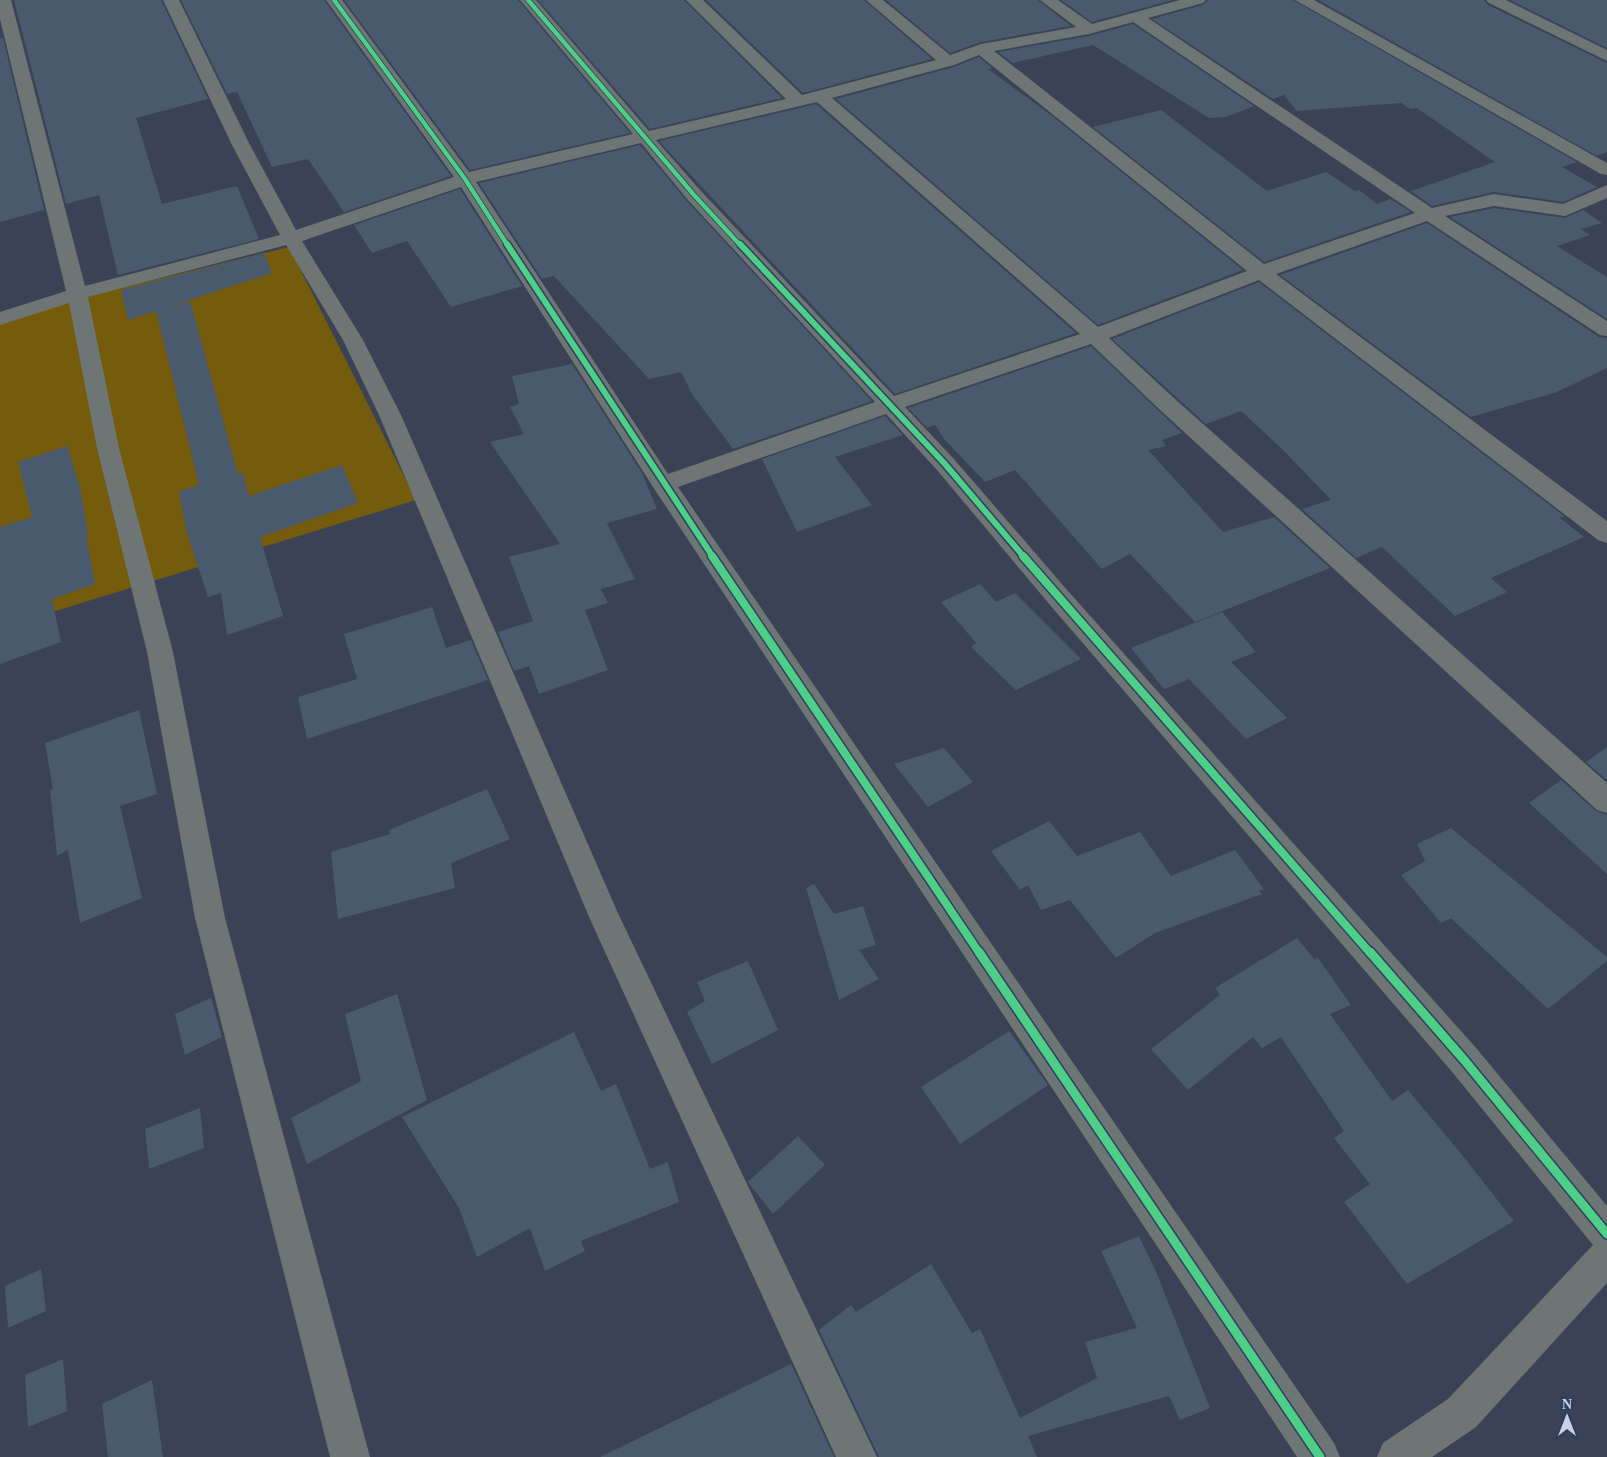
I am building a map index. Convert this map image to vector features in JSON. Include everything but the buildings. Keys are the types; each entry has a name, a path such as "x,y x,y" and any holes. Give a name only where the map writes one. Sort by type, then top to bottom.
{"street":[{"path":"3,0 78,294 108,448 160,652 210,918 350,1457"},
{"path":"171,0 241,144 292,238 353,340 390,414 604,917 857,1457"},
{"path":"334,0 466,178 663,484 1320,1457"},
{"path":"528,0 694,194 888,405 945,464 1059,598 1465,1061 1607,1234"},
{"path":"694,0 797,100"},
{"path":"874,0 948,62"},
{"path":"1048,0 1090,29"},
{"path":"0,319 78,294 292,238 466,178 647,138 797,100 820,96 948,62 981,49 1090,29 1198,0"},
{"path":"1304,0 1607,170"},
{"path":"1494,0 1607,56"},
{"path":"1136,17 1429,214 1607,330"},
{"path":"981,49 1261,272 1607,534"},
{"path":"820,96 1095,336 1167,404 1607,801"},
{"path":"663,484 888,405 1095,336 1261,272 1429,214 1494,200 1565,210 1607,191"},
{"path":"1397,1457 1462,1413 1607,1256"}],"shaded area":[{"path":"289,247 416,500 0,628 0,318"}],"cycle path":[{"path":"334,0 465,179 663,484 1320,1457"},
{"path":"528,0 694,195 945,464 1059,598 1465,1061 1607,1234"}]}
